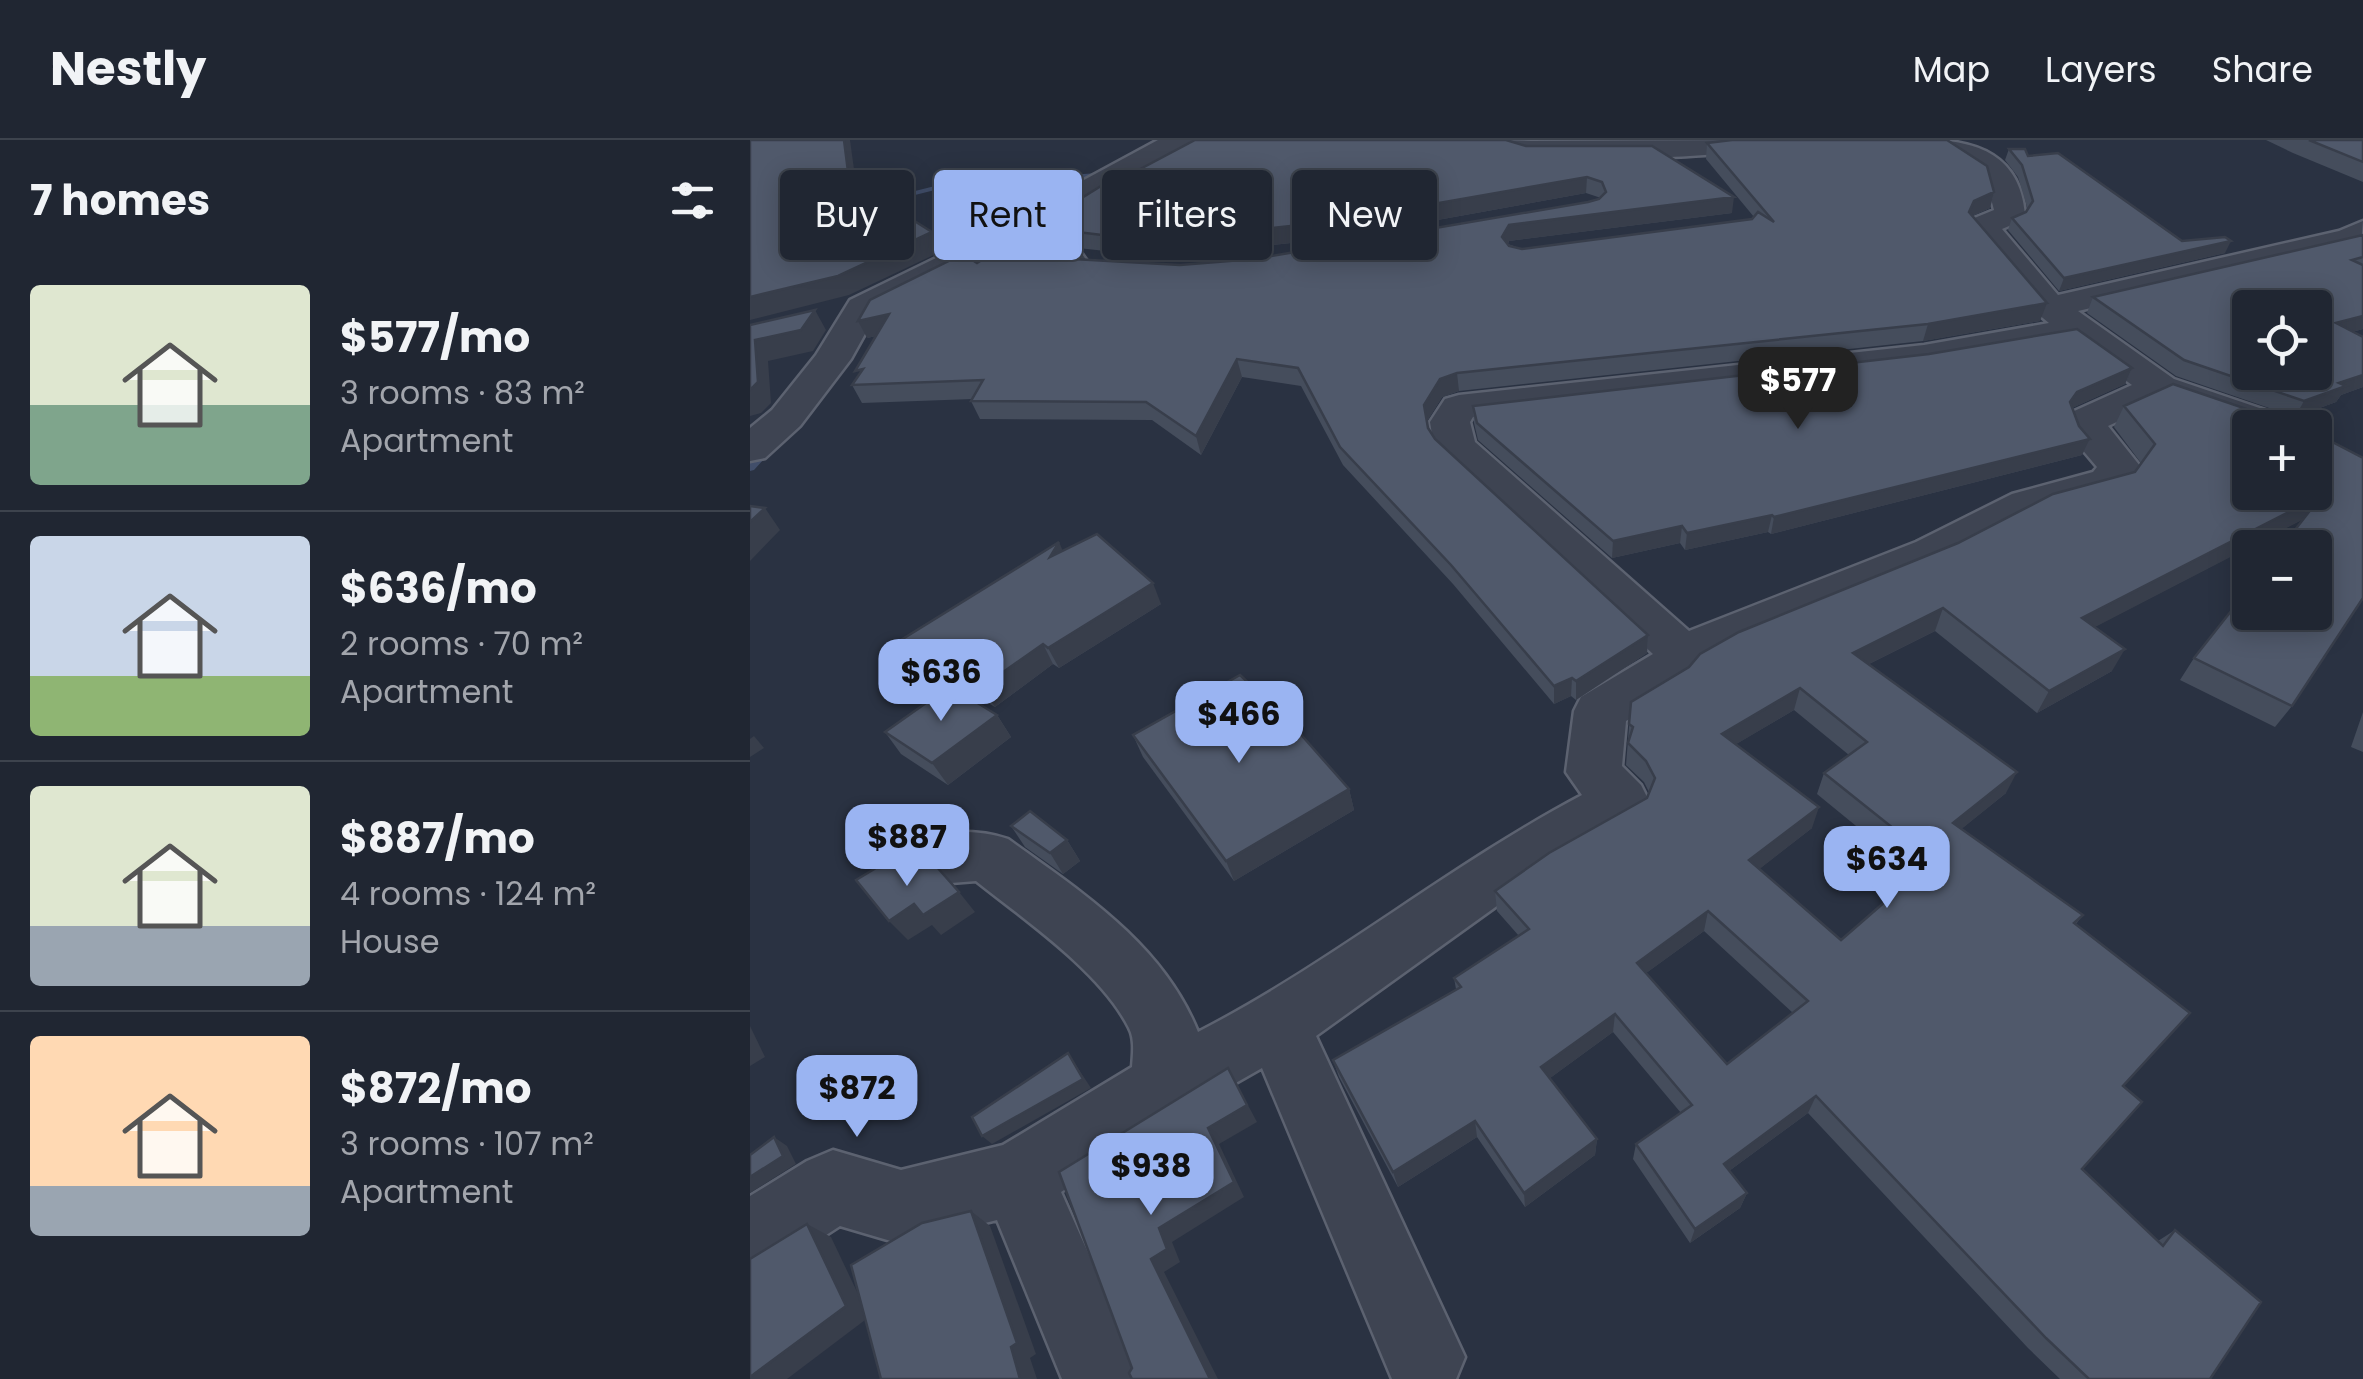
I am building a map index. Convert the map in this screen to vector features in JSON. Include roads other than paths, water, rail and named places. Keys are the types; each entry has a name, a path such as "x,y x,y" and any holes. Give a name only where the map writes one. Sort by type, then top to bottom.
{"street":[{"path":"1082,193 1179,140"},
{"path":"1508,140 1526,150 1706,146 1774,140"},
{"path":"1940,140 1984,158 2005,185 2010,214 1983,226 2066,317 2160,387 2232,412"},
{"path":"1682,654 1454,446 1450,422 1459,407 1924,356 2350,238 2363,231"},
{"path":"815,318 862,306 957,260"},
{"path":"1056,260 1094,263"},
{"path":"750,449 786,418 832,359 862,306"},
{"path":"750,1240 833,1187 900,1207 1018,1178 1165,1084 1276,1024 1526,853 1621,801 1594,772 1600,711 1666,673 1682,654 1932,552 2027,503 2108,481 2119,466 2095,441 2086,421 2160,387"},
{"path":"901,862 987,856 1066,918 1149,999 1166,1034 1165,1084"},
{"path":"1276,1024 1424,1356"},
{"path":"1018,1178 1103,1379"}],"waterway":[{"path":"914,193 943,186 1102,175"},
{"path":"750,468 771,445"}]}
